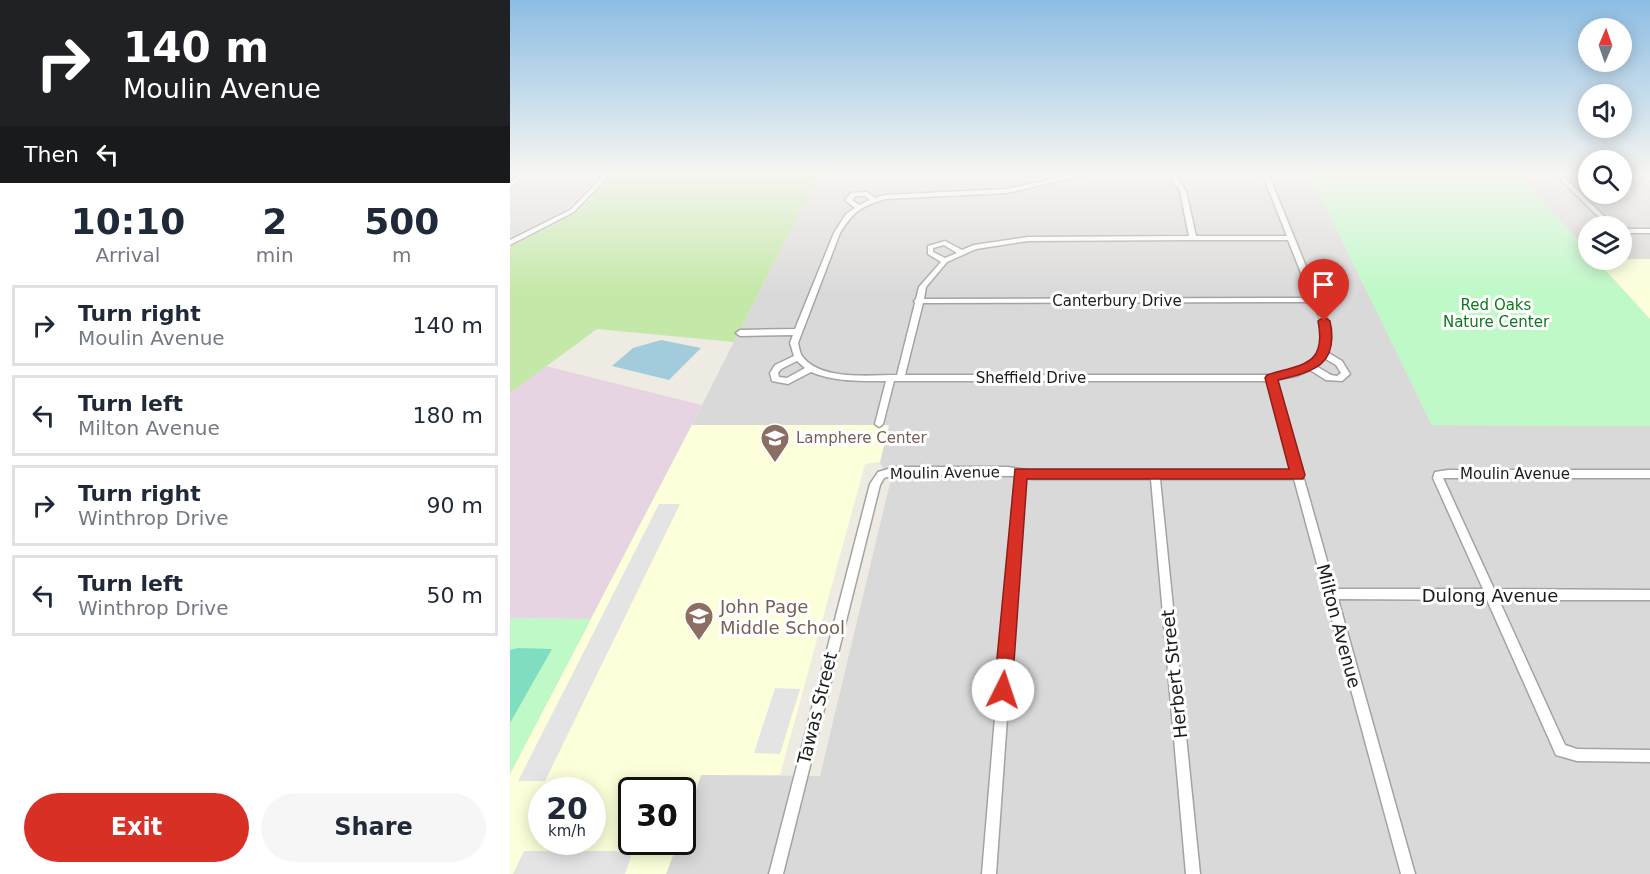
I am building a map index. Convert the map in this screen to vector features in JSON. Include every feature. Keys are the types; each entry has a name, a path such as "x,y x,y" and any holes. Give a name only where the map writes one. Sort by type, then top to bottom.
{"street":[{"path":"510,243 567,214"},
{"path":"811,369 788,381 775,379 774,373 778,367 798,357 794,343 796,333 841,224 851,214"},
{"path":"1187,214 1193,239"},
{"path":"1281,214 1328,334 1324,354 1339,363 1346,374 1339,379 1329,378 1310,366"},
{"path":"1632,231 1650,231"},
{"path":"879,424 918,301 928,278 945,261 961,252 986,244 1015,240 1291,238"},
{"path":"945,261 930,253 930,247 945,243 961,252"},
{"name":"Canterbury Drive","path":"918,301 1315,300"},
{"path":"740,333 796,333"},
{"name":"Sheffield Drive","path":"798,357 811,369 832,376 1271,378 1287,376 1310,366 1324,354"},
{"name":"Milton Avenue","path":"1271,378 1408,874"},
{"name":"Moulin Avenue","path":"881,475 895,471 1298,475"},
{"path":"989,874 1020,474"},
{"name":"Moulin Avenue","path":"1489,595 1438,481 1438,475 1650,474"},
{"name":"Tawas Street","path":"776,874 874,484 881,475"},
{"name":"Herbert Street","path":"1155,475 1193,874"},
{"name":"Dulong Avenue","path":"1330,594 1650,595"},
{"path":"1489,595 1561,750 1568,755 1650,756"}],"shaded area":[{"path":"510,214 559,214 510,238"},
{"path":"798,214 1329,214 1432,425 1650,426 1650,874 666,874 673,855 696,855 696,790 701,775 820,776 890,483 880,462 889,425 692,425"},
{"path":"1554,214 1650,214 1650,259 1632,259 1632,216 1578,216 1578,240"},
{"path":"1632,259 1650,259 1650,319 1605,270 1632,270"},
{"path":"546,366 702,405 591,619 510,618 510,393"},
{"path":"692,425 889,425 880,462 865,464 780,775 701,775 696,790 696,777 618,777 618,855 673,855 666,874 510,874 510,774"},
{"path":"659,504 680,504 547,777 528,777 528,781 518,781"},
{"path":"775,688 800,689 780,754 754,753"},
{"path":"524,851 528,851 528,855 606,855 606,851 618,851 618,855 632,855 625,874 513,874"}],"green space":[{"path":"575,214 798,214 734,342 597,329 510,393 510,247"},
{"name":"Red Oaks Nature Center","path":"1329,214 1554,214 1578,240 1578,270 1605,270 1650,319 1650,426 1432,425"},
{"path":"510,618 591,619 510,774"},
{"path":"518,648 552,649 510,723 510,650"}],"water":[{"path":"661,340 701,348 669,380 612,366 633,348"}],"place":[{"name":"Lamphere Center","path":"775,464"},
{"name":"John Page Middle School","path":"699,642"}],"route":[{"path":"1003,690 1020,474 1298,475 1271,378 1287,376 1304,369 1324,354 1328,341 1324,321"}]}
